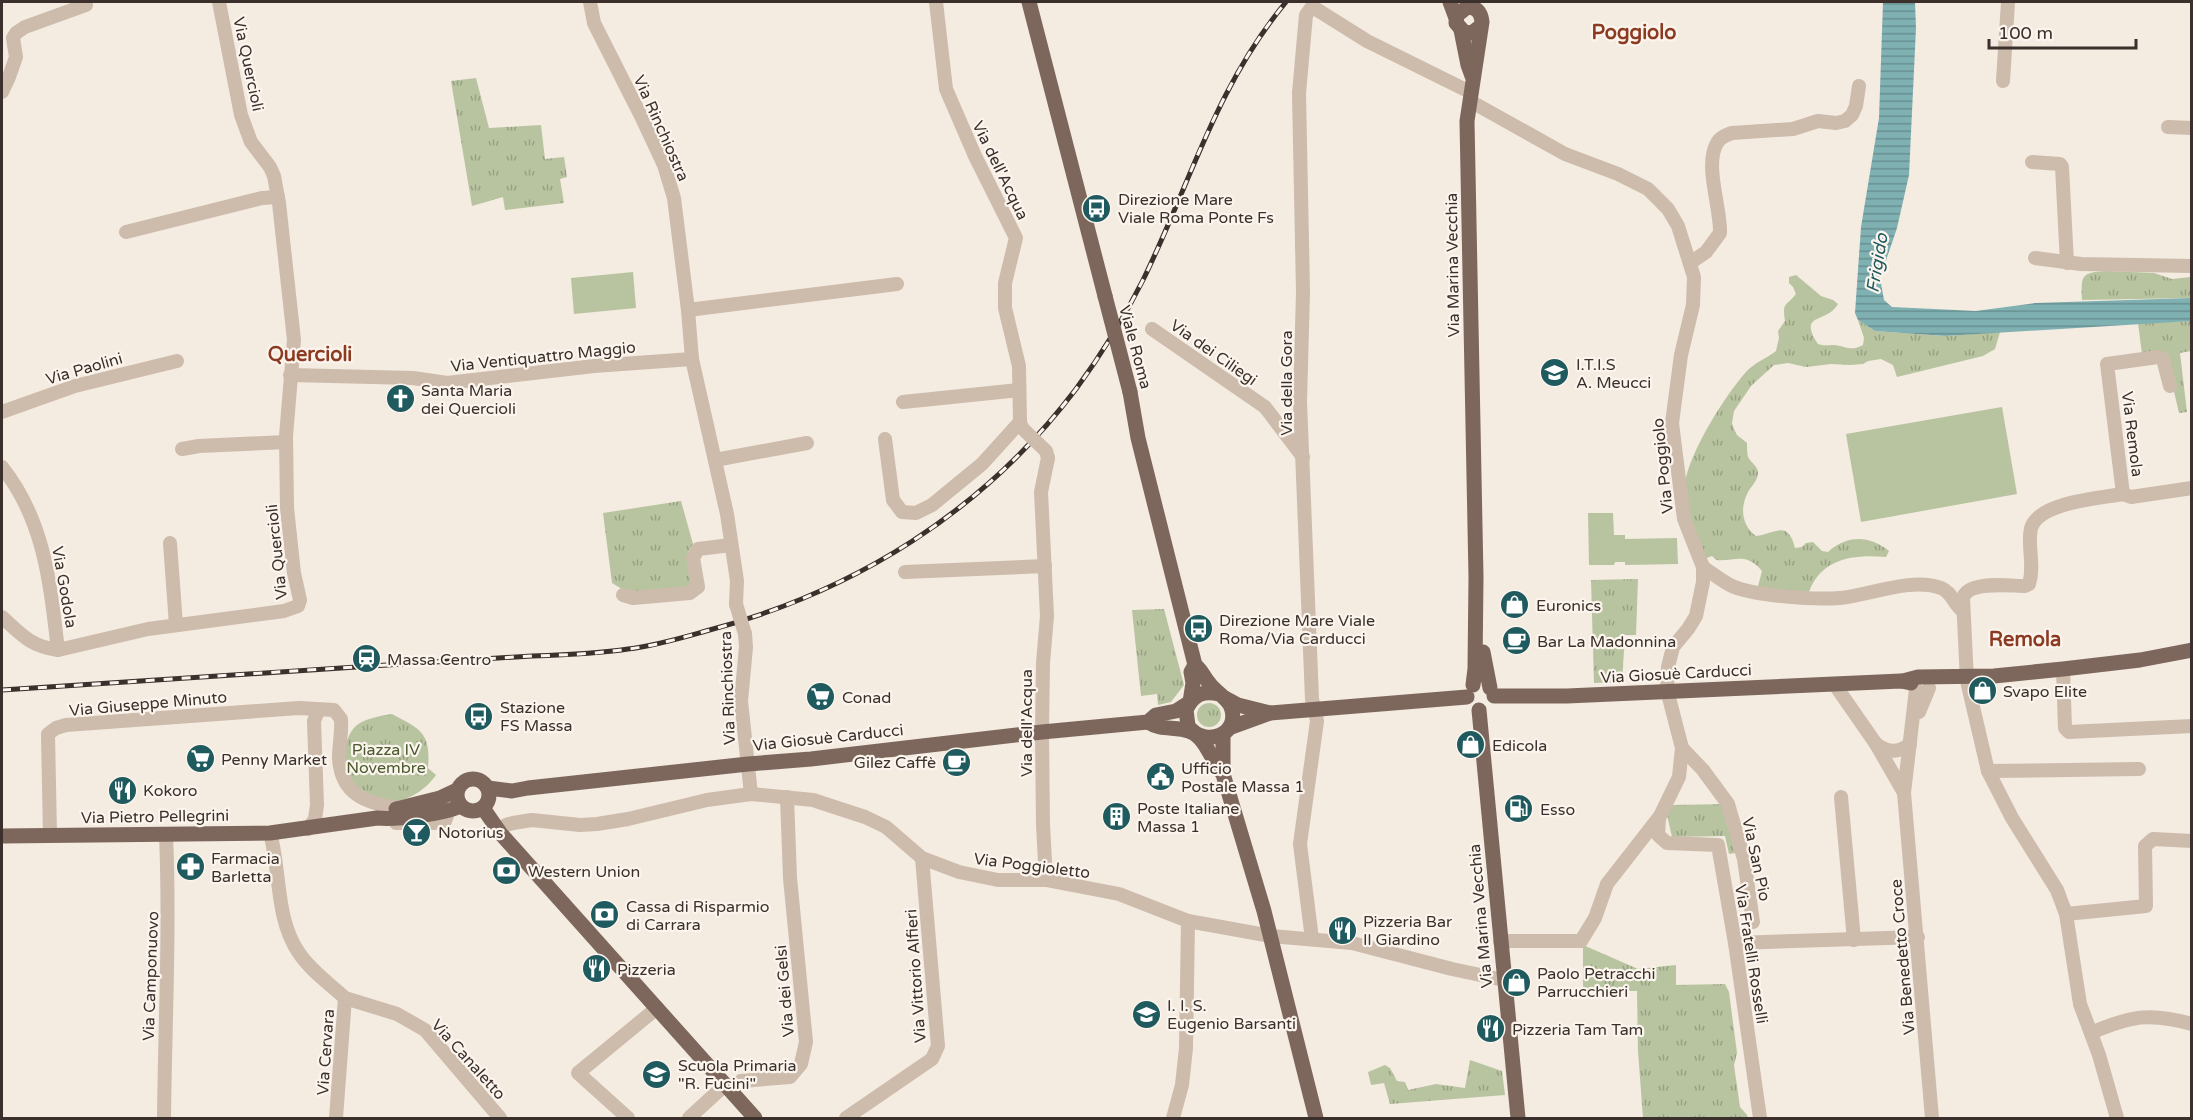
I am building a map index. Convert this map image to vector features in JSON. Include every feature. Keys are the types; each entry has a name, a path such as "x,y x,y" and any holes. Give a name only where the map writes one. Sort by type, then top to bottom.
{"main road":[{"name":"Viale Roma","path":"1029,2 1130,392 1138,438 1195,665 1191,672 1193,683 1190,702"},
{"name":"Via Marina Vecchia","path":"1450,2 1468,65 1471,90"},
{"path":"1470,7 1478,10 1472,33 1458,24 1462,9 1470,7"},
{"name":"Via Marina Vecchia","path":"1470,691 1476,647 1467,121 1478,52 1478,10"},
{"name":"Via Marina Vecchia","path":"1474,454 1478,484 1482,640 1492,692"},
{"name":"Via Giosuè Carducci","path":"1492,692 1567,696 1667,690 1839,690 1860,683 1906,682 1918,677 1995,676 2140,660 2192,650"},
{"path":"1195,665 1202,669 1207,682 1222,696 1238,705 1270,713"},
{"name":"Via Giosuè Carducci","path":"1929,688 1967,678"},
{"path":"1193,732 1208,739 1270,713 1470,691 1482,683 1492,692 1491,705 1479,710 1472,707 1470,691"},
{"path":"1222,696 1203,693 1190,702 1186,718 1188,726 1207,749 1223,774"},
{"path":"1222,696 1232,713 1226,731 1223,774 1270,936 1316,1119"},
{"name":"Via Giosuè Carducci","path":"488,788 512,791 1148,722 1156,716 1176,711 1190,702"},
{"name":"Via Marina Vecchia","path":"1479,710 1518,1119"},
{"name":"Via Giosuè Carducci","path":"1148,722 1158,728 1183,729 1193,732"},
{"path":"308,829 388,815 455,808 471,811 483,808 489,799 488,788 480,780 472,778 464,781 457,790 440,798 388,815"},
{"path":"455,808 458,801 457,790"},
{"path":"483,808 500,831 755,1119"},
{"name":"Via Pietro Pellegrini","path":"2,836 270,833 308,829"}],"street":[{"name":"Via Quercioli","path":"58,650 148,628 284,611 298,606 300,600 294,573 287,508 286,442 294,340 278,196 270,167 251,142 241,115 219,2"},
{"name":"Via Rinchiostra","path":"590,2 594,23 664,165 674,198 692,359 715,460 737,581 736,604 745,634 741,701 751,795"},
{"name":"Via dell'Acqua","path":"936,2 946,89 975,156 1016,238 1005,283 1005,308 1019,366 1021,425 1046,451 1048,458 1041,492 1047,616 1043,663 1042,732 1046,880"},
{"path":"2003,81 2008,2"},
{"path":"2,92 16,57 14,38 16,33 25,27 86,5"},
{"name":"Via della Gora","path":"1312,939 1300,844 1317,721 1312,699 1300,402 1303,292 1299,93 1306,15 1311,8 1316,9 1367,41 1471,90"},
{"path":"1690,263 1706,252 1720,233 1713,157 1717,142 1723,136 1732,133 1793,129 1818,121 1836,123 1845,121 1856,106 1859,86"},
{"name":"Via Poggiolo","path":"1471,90 1565,154 1618,174 1648,189 1664,203 1678,226 1690,263 1694,278 1693,305 1681,355 1672,423 1684,519 1703,567 1703,582 1692,623 1673,647 1668,667 1667,690 1682,748"},
{"path":"2169,127 2192,128"},
{"path":"2032,162 2060,164 2062,168 2067,263"},
{"path":"126,232 278,196"},
{"path":"2035,258 2067,263 2192,266"},
{"path":"688,310 897,284"},
{"name":"Via dei Ciliegi","path":"1152,329 1265,407 1303,457"},
{"name":"Via Remola","path":"2117,1119 2100,1055 2080,1004 2066,914 2057,890 2012,818 1988,771 1967,678 1963,598 1969,589 1990,585 2025,586 2030,584 2031,526 2039,516 2065,504 2123,494 2107,364 2158,357 2163,359 2166,365 2170,386"},
{"name":"Via Ventiquattro Maggio","path":"290,375 413,378 447,383 594,366 692,359"},
{"name":"Via Paolini","path":"2,412 75,386 177,361"},
{"path":"903,402 1019,390"},
{"path":"885,439 893,500 902,512 916,513 932,505 982,464 1021,425"},
{"path":"182,449 199,446 286,442"},
{"path":"715,460 807,443"},
{"name":"Via Godola","path":"2,467 24,502 46,559 58,650"},
{"path":"2123,494 2131,496 2192,488"},
{"path":"170,543 176,625"},
{"path":"623,595 633,598 690,593 698,587 693,558 698,549 731,545"},
{"path":"905,572 1045,566"},
{"path":"1703,567 1731,586 1762,593 1839,598 1916,585 1934,586 1950,594 1963,611"},
{"path":"2,617 30,642 58,650"},
{"path":"2063,669 2065,728 2069,732 2192,726"},
{"name":"Via Benedetto Croce","path":"1906,682 1916,689 1904,793 1932,1119"},
{"name":"Via Benedetto Croce","path":"1913,728 1929,688"},
{"name":"Via Benedetto Croce","path":"1839,690 1876,744 1904,793"},
{"name":"Via Giuseppe Minuto","path":"50,835 48,734 56,728 66,725 308,707 318,711"},
{"path":"308,829 315,819 317,805 314,721 318,711 334,710 341,719 339,755 341,776 347,786 388,815"},
{"path":"1876,744 1884,750 1894,752 1910,744"},
{"path":"1500,941 1581,941 1595,918 1607,884 1660,816 1679,777 1682,748"},
{"name":"Via San Pio","path":"1682,748 1703,770 1728,804 1744,859 1753,922"},
{"path":"1988,771 2139,769"},
{"name":"Via Poggioletto","path":"500,831 506,825 532,820 580,825 597,824 707,800 751,795 813,800 865,817 886,827 922,858 959,872 998,880 1046,880 1119,894 1188,921 1270,936 1352,943 1504,980"},
{"name":"Via dei Gelsi","path":"727,1087 741,1081 790,1077 801,1064 806,1042 790,878 787,797"},
{"path":"1841,797 1854,940"},
{"path":"1660,816 1658,835 1667,843"},
{"name":"Via Cervara","path":"270,833 280,901 289,936 298,953 310,967 345,998 336,1119"},
{"name":"Via Camponuovo","path":"164,1119 169,908 166,834"},
{"path":"2066,914 2146,906 2145,846 2153,839 2192,841"},
{"name":"Via Fratelli Rosselli","path":"1639,843 1650,841 1718,845 1735,944 1760,1119"},
{"name":"Via Vittorio Alfieri","path":"846,1119 932,1059 938,1046 922,858"},
{"path":"1173,1119 1182,1085 1186,1048 1188,921"},
{"path":"1735,944 1918,937"},
{"name":"Via Canaletto","path":"345,998 398,1014 424,1030 500,1119"},
{"path":"628,1119 578,1073 657,1008"},
{"path":"2091,1034 2120,1020 2148,1016 2192,1024"},
{"path":"689,1119 727,1087"}],"green space":[{"path":"476,78 489,128 541,125 545,159 564,157 567,177 560,179 564,203 505,210 503,197 472,206 451,81"},
{"path":"633,272 636,308 574,314 571,278"},
{"path":"2092,272 2154,273 2172,279 2191,277 2191,298 2082,300 2084,276"},
{"path":"1796,275 1821,296 1838,304 1833,310 1812,323 1812,334 1820,345 1852,348 1863,345 1864,338 1858,320 1875,331 1945,336 2000,332 1995,349 1983,356 1897,377 1893,365 1881,359 1863,364 1806,367 1788,363 1774,365 1751,386 1734,411 1732,423 1737,435 1747,443 1748,457 1758,471 1757,479 1743,505 1745,522 1751,532 1756,536 1780,530 1785,531 1792,539 1795,548 1813,542 1822,551 1828,552 1843,542 1858,539 1874,542 1889,551 1886,557 1863,556 1830,565 1814,581 1809,592 1757,590 1762,571 1750,561 1745,559 1716,560 1712,556 1704,559 1687,513 1685,484 1700,441 1728,395 1749,369 1776,351 1778,331 1785,321 1785,307 1796,294 1789,283 1789,277"},
{"path":"2191,321 2191,351 2180,353 2187,412 2179,413 2166,357 2142,354 2138,323"},
{"path":"2002,407 2017,494 1861,522 1846,434"},
{"path":"681,501 693,544 688,552 692,588 630,594 612,583 603,513"},
{"path":"1588,513 1613,513 1614,535 1625,535 1625,539 1677,538 1678,564 1625,565 1625,562 1615,562 1614,565 1589,565"},
{"path":"1638,579 1636,635 1625,635 1622,682 1594,683 1591,580"},
{"path":"1164,609 1184,685 1171,702 1158,705 1157,694 1141,696 1132,610"},
{"path":"1209,703 1214,704 1220,710 1220,720 1214,726 1209,727 1204,726 1198,720 1197,715 1198,710 1204,704"},
{"name":"Piazza IV Novembre","path":"392,714 422,733 428,746 428,768 436,775 412,796 388,801 376,799 352,784 345,771 344,754 348,737 357,725 369,719"},
{"path":"1728,804 1741,852 1729,854 1725,836 1672,837 1667,815 1671,805"},
{"path":"1583,945 1638,969 1676,965 1676,985 1725,984 1729,992 1737,1053 1734,1065 1740,1107 1748,1118 1643,1118 1638,1051 1637,991 1583,991"},
{"path":"1470,1060 1502,1071 1505,1095 1390,1104 1384,1083 1371,1085 1368,1072 1385,1065 1390,1068 1397,1081 1405,1082 1408,1090 1436,1084 1465,1088"}],"water":[{"name":"Frigido","path":"1883,2 1915,2 1916,28 1909,175 1897,228 1880,278 1884,300 1892,307 1976,311 2035,303 2191,298 2191,321 1945,336 1875,331 1858,320 1855,313 1861,227 1879,118"}],"railway":[{"path":"2,690 616,651 667,642 761,614 813,594 864,570 912,542 1000,473 1039,433 1076,389 1112,336 1143,280 1206,136 1240,68 1286,2"}],"place":[{"name":"Direzione Mare Viale Roma Ponte Fs","path":"1097,208"},
{"name":"I.T.I.S A. Meucci","path":"1555,373"},
{"name":"Santa Maria dei Quercioli","path":"400,399"},
{"name":"Euronics","path":"1515,605"},
{"name":"Direzione Mare Viale Roma/Via Carducci","path":"1198,629"},
{"name":"Bar La Madonnina","path":"1516,641"},
{"name":"Massa Centro","path":"366,659"},
{"name":"Svapo Elite","path":"1982,691"},
{"name":"Conad","path":"821,697"},
{"name":"Stazione FS Massa","path":"479,716"},
{"name":"Edicola","path":"1471,745"},
{"name":"Penny Market","path":"200,759"},
{"name":"Gilez Caffè","path":"957,762"},
{"name":"Ufficio Postale Massa 1","path":"1160,777"},
{"name":"Kokoro","path":"122,790"},
{"name":"Esso","path":"1519,809"},
{"name":"Poste Italiane Massa 1","path":"1116,817"},
{"name":"Notorius","path":"417,832"},
{"name":"Farmacia Barletta","path":"190,867"},
{"name":"Western Union","path":"507,871"},
{"name":"Cassa di Risparmio di Carrara","path":"605,915"},
{"name":"Pizzeria Bar Il Giardino","path":"1342,930"},
{"name":"Pizzeria","path":"596,969"},
{"name":"Paolo Petracchi Parrucchieri","path":"1516,982"},
{"name":"I. I. S. Eugenio Barsanti","path":"1146,1014"},
{"name":"Pizzeria Tam Tam","path":"1491,1029"},
{"name":"Scuola Primaria \"R. Fucini\"","path":"657,1074"}],"district":[{"name":"Poggiolo","path":"1634,32"},
{"name":"Quercioli","path":"310,354"},
{"name":"Remola","path":"2025,639"}]}
